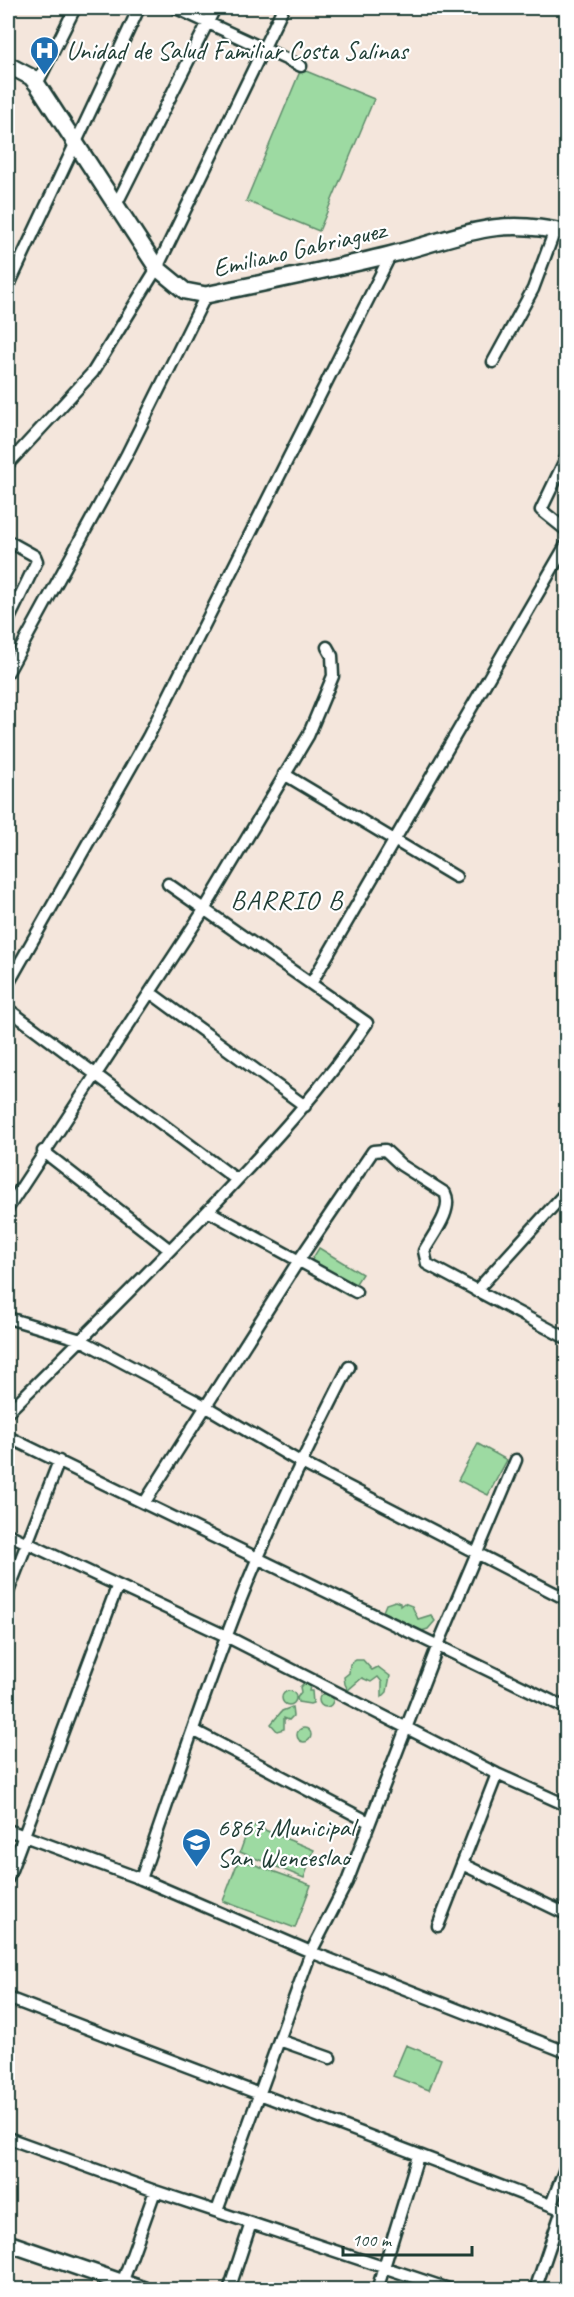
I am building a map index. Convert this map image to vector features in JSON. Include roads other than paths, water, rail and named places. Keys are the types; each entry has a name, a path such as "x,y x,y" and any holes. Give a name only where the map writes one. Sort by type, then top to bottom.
{"main road":[{"name":"Emiliano Gabriaguez","path":"8,65 31,77 37,84 157,268 185,291 206,295 391,254 482,228 515,224 561,231"},
{"path":"8,2243 121,2286 144,2289"}],"street":[{"path":"37,84 75,8"},
{"path":"8,287 74,141 139,8"},
{"path":"176,8 301,66"},
{"path":"116,205 215,8"},
{"path":"8,464 93,372 157,268 283,8"},
{"path":"493,362 533,289 561,231"},
{"path":"8,984 148,737 391,254"},
{"path":"8,672 136,437 206,295"},
{"path":"567,458 541,510 567,530"},
{"path":"8,541 35,556 37,561 8,621"},
{"path":"312,982 567,545"},
{"path":"8,1207 204,910 308,736 330,686 334,667 327,647"},
{"path":"284,774 393,842 456,877"},
{"path":"8,1412 171,1250 237,1180 338,1067 368,1023 168,884"},
{"path":"151,993 305,1106"},
{"path":"8,1009 237,1180"},
{"path":"145,1502 370,1152 385,1150 400,1165 445,1193 448,1208 424,1251 427,1264 567,1338"},
{"path":"43,1151 171,1250"},
{"path":"476,1291 567,1192"},
{"path":"208,1211 356,1292"},
{"path":"8,1318 81,1340 206,1406 300,1462 567,1599"},
{"path":"141,1880 226,1636 300,1462 349,1367"},
{"path":"8,1437 567,1708"},
{"path":"217,2211 311,1952 347,1882 475,1552 516,1460"},
{"path":"8,1592 25,1542 59,1461"},
{"path":"8,1534 117,1587 226,1636 408,1726 497,1774 567,1805"},
{"path":"8,1878 117,1587"},
{"path":"194,1730 369,1822"},
{"path":"438,1926 497,1774"},
{"path":"8,1830 141,1880 311,1952 567,2052"},
{"path":"462,1864 567,1914"},
{"path":"8,1998 564,2211 535,2289"},
{"path":"279,2040 330,2058"},
{"path":"8,2138 155,2191 452,2289"},
{"path":"377,2289 418,2156"},
{"path":"551,2205 567,2166"},
{"path":"121,2286 155,2191"},
{"path":"229,2289 251,2223"}],"place":[{"name":"Unidad de Salud Familiar Costa Salinas","path":"45,76"},
{"name":"6867 Municipal San Wenceslao","path":"196,1868"}],"district":[{"name":"BARRIO B","path":"287,900"}]}
